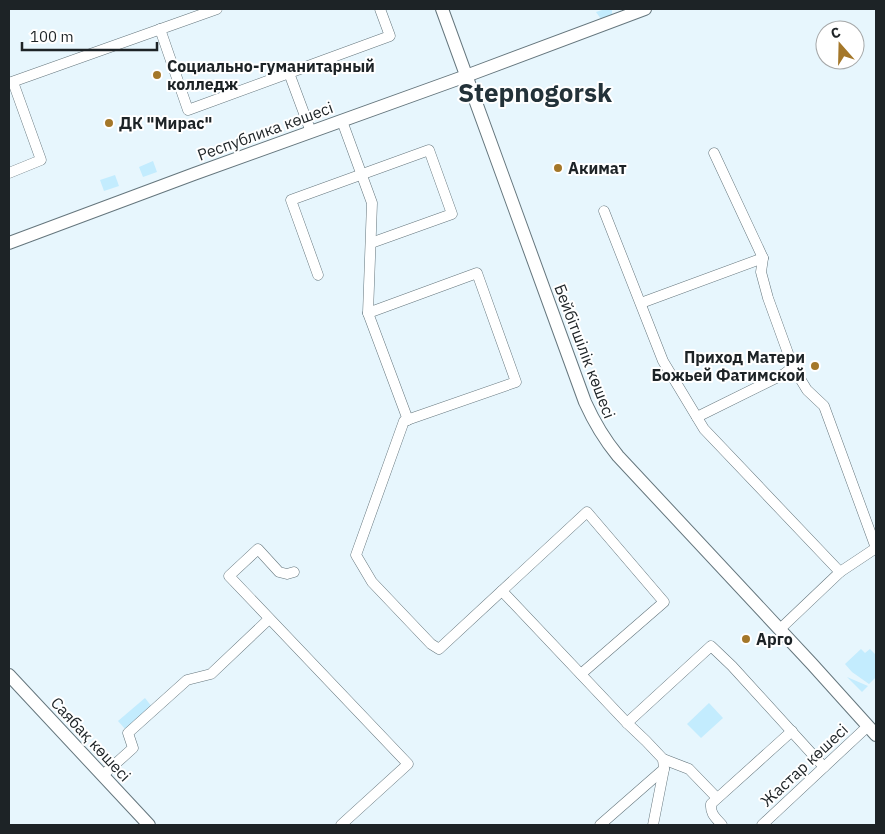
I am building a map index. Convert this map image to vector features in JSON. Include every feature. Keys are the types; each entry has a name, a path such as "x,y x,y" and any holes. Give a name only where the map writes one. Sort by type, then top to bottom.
{"street":[{"path":"9,172 41,160 11,83 217,9"},
{"path":"160,29 188,110 390,36 380,9"},
{"name":"Бейбітшілік көшесі","path":"442,9 581,393 606,442 872,730"},
{"name":"Республика көшесі","path":"9,243 645,9"},
{"path":"289,73 311,132"},
{"path":"342,121 372,203 368,313 408,420"},
{"path":"318,275 291,200 429,150 452,214 371,243"},
{"path":"714,153 763,258 761,272 768,298 793,367 807,390 824,406 876,548 840,572 780,629"},
{"path":"604,211 663,361 704,429 840,572"},
{"path":"641,303 763,258"},
{"path":"368,313 477,273 516,382 404,421 356,555 372,582 431,644 439,649 588,512 664,602 581,674"},
{"path":"697,417 784,374 793,367"},
{"path":"294,572 287,574 279,572 258,549 229,576 408,764 341,825"},
{"path":"502,590 646,741 663,764 689,769 717,798"},
{"path":"103,775 133,748 128,733 187,680 211,674 270,619"},
{"path":"627,722 711,646 732,666 824,767"},
{"name":"Саябақ көшесі","path":"9,675 149,825"},
{"name":"Жастар көшесі","path":"762,825 824,767 872,730"},
{"path":"722,825 713,815 711,804 792,731"},
{"path":"600,825 663,764"},
{"path":"653,825 663,764"}],"shaded area":[{"path":"612,9 612,15 601,19 596,12"},
{"path":"153,161 157,172 143,177 139,167"},
{"path":"115,175 119,186 104,191 100,180"},
{"path":"861,649 865,653 870,649 876,655 876,677 869,684 852,672 845,664"},
{"path":"847,677 868,686 862,692"},
{"path":"145,698 152,707 126,730 118,721"},
{"path":"709,703 723,718 701,738 687,724"}],"place":[{"name":"Социально-гуманитарный колледж","path":"157,75"},
{"name":"ДК \"Мирас\"","path":"109,123"},
{"name":"Акимат","path":"558,168"},
{"name":"Приход Матери Божьей Фатимской","path":"815,366"},
{"name":"Арго","path":"746,639"}],"district":[{"name":"Stepnogorsk","path":"535,92"}]}
